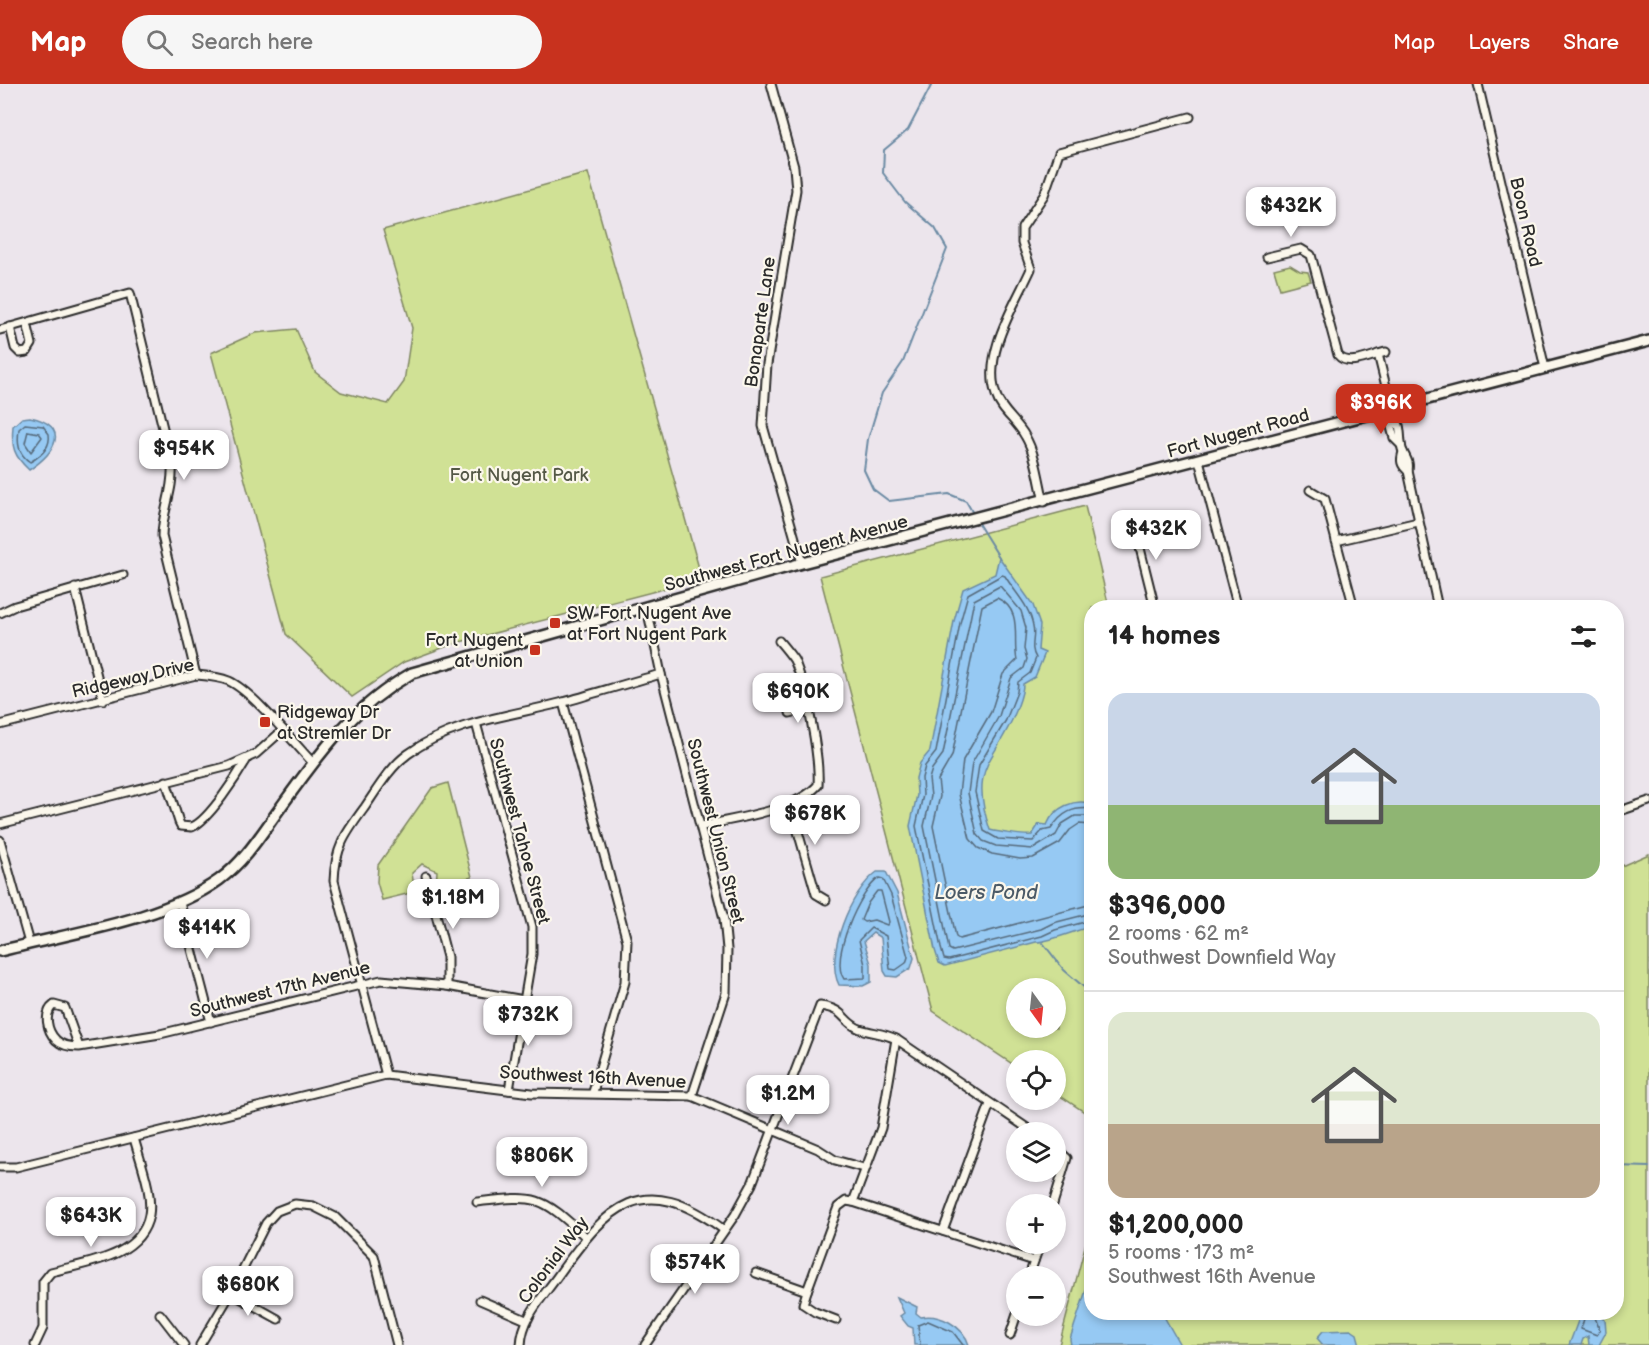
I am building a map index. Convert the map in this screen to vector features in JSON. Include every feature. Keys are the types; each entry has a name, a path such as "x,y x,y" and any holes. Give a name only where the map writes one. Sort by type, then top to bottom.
{"street":[{"name":"Bonaparte Lane","path":"771,84 794,167 796,190 767,364 763,426 802,563"},
{"name":"Boon Road","path":"1478,84 1545,368"},
{"path":"1044,502 1027,439 1016,422 1003,409 996,397 993,381 998,343 1031,269 1022,243 1022,228 1044,195 1059,152 1190,117"},
{"path":"1267,257 1301,249 1306,250 1312,257 1340,357 1350,361 1386,352"},
{"path":"0,330 130,293 172,465 172,485 163,517 162,536 196,675"},
{"path":"10,327 15,348 24,353 30,350 32,344 27,322"},
{"name":"Fort Nugent Road","path":"1044,502 1649,341"},
{"path":"1378,354 1393,409 1395,423 1391,427 1394,438 1402,449 1400,459 1402,467 1408,471 1436,600"},
{"path":"1199,460 1236,600"},
{"path":"1310,490 1325,499 1352,600"},
{"name":"Southwest Fort Nugent Avenue","path":"0,951 180,903 219,880 244,858 313,763 351,717 381,690 412,673 646,609 802,563 1044,502"},
{"path":"1133,520 1153,600"},
{"path":"1336,541 1418,522"},
{"path":"0,613 123,575"},
{"path":"75,588 103,700"},
{"name":"Southwest Union Street","path":"646,609 702,826 724,919 727,949 726,993 692,1096"},
{"path":"702,826 790,804 808,796 818,785 818,759 807,709 793,660 779,641"},
{"path":"386,1075 334,880 334,860 341,840 391,769 406,755 430,739 476,723 563,702 661,674"},
{"name":"Ridgeway Drive","path":"0,725 196,675 230,681 263,709 313,763"},
{"path":"563,702 627,941 625,982 593,1092"},
{"path":"790,713 807,709"},
{"name":"Southwest Tahoe Street","path":"476,723 532,927 532,954 508,1089"},
{"path":"166,781 181,826 192,827 201,821 239,774 247,759 283,730"},
{"path":"0,824 247,759"},
{"path":"1624,810 1649,801"},
{"path":"790,804 816,894 826,900"},
{"path":"0,840 29,943"},
{"path":"426,876 447,957 447,986"},
{"path":"180,903 211,1022"},
{"name":"Southwest 17th Avenue","path":"79,1047 160,1034 381,980 447,986 524,1000"},
{"path":"54,1005 65,1008 79,1047 65,1045 54,1038 46,1018 47,1012 54,1005"},
{"path":"645,1345 724,1230 752,1184 820,1006 834,1008 858,1029 885,1033 896,1039 1018,1122"},
{"path":"853,1202 881,1128 896,1039"},
{"name":"Southwest 16th Avenue","path":"0,1167 16,1167 386,1075 532,1093 593,1092 692,1096 818,1149 836,1160 864,1168"},
{"path":"943,1231 990,1104"},
{"path":"35,1345 43,1328 45,1276 51,1272 115,1254 140,1235 149,1216 149,1203 134,1138"},
{"path":"477,1202 536,1198 552,1206 586,1237"},
{"name":"Colonial Way","path":"521,1345 526,1320 586,1237 615,1211 635,1202 654,1199 672,1200 697,1210 724,1230"},
{"path":"836,1320 815,1312 803,1304 838,1207 846,1202 853,1202 1034,1261"},
{"path":"200,1345 231,1293 266,1222 277,1211 295,1204 313,1206 335,1217 374,1256 396,1345"},
{"path":"1032,1266 1036,1254"},
{"path":"756,1273 807,1290"},
{"path":"231,1293 278,1319"},
{"path":"480,1300 526,1320"},
{"path":"160,1314 184,1345"},
{"path":"1010,1335 1013,1326"}],"green space":[{"name":"Fort Nugent Park","path":"588,173 702,579 456,643 404,662 352,697 286,634 211,353 255,333 296,329 315,372 341,392 388,404 404,382 412,328 383,230"},
{"path":"1290,265 1300,271 1308,272 1311,281 1280,289 1274,269"},
{"path":"1085,506 1107,600 1084,600 1084,1112 1066,1100 1066,1050 1006,1050 1006,1060 933,1011 820,576"},
{"path":"448,783 472,877 436,887 437,871 422,864 412,873 414,887 419,891 382,900 377,882 378,865 432,788"},
{"path":"1649,854 1649,1345 1059,1345 1064,1326 1066,1326 1084,1250 1084,1320 1624,1320 1624,865"}],"water":[{"path":"30,417 43,421 51,427 55,433 55,440 46,456 29,470 15,451 12,433 13,426 22,418"},
{"name":"Loers Pond","path":"999,557 1033,605 1040,625 1038,650 1045,653 1035,677 1023,684 1016,711 987,766 982,791 984,808 990,830 1032,835 1039,824 1047,825 1060,809 1072,803 1084,802 1084,928 945,966 939,963 935,950 910,826 917,795 916,778 920,763 930,751 954,621 963,589 995,574"},
{"path":"877,872 886,872 897,893 914,958 911,968 897,977 887,976 884,971 881,938 873,933 864,941 871,964 871,982 863,986 839,985 835,973 835,958 843,924 858,893"},
{"path":"1084,1296 1084,1320 1166,1320 1180,1345 1071,1345 1070,1339"},
{"path":"897,1297 917,1307 916,1313 921,1317 935,1317 956,1326 969,1345 914,1345 913,1328 908,1326 900,1316 904,1313"},
{"path":"1578,1320 1605,1320 1606,1332 1599,1345 1589,1345 1588,1336 1583,1339 1581,1345 1569,1345"},
{"path":"1351,1330 1357,1334 1360,1345 1323,1345 1317,1338 1323,1331"}],"waterway":[{"path":"932,84 908,130 884,150 883,173 905,202 935,228 947,249 903,362 882,393 868,439 864,470 873,489 889,501 949,494 966,501 974,515"},
{"path":"976,520 999,557"},
{"path":"1043,943 1064,970 1084,987"},
{"path":"1624,1166 1649,1167"}],"place":[{"name":"SW Fort Nugent Ave at Fort Nugent Park","path":"555,623"},
{"name":"Fort Nugent at Union","path":"535,650"},
{"name":"Ridgeway Dr at Stremler Dr","path":"265,722"}]}
